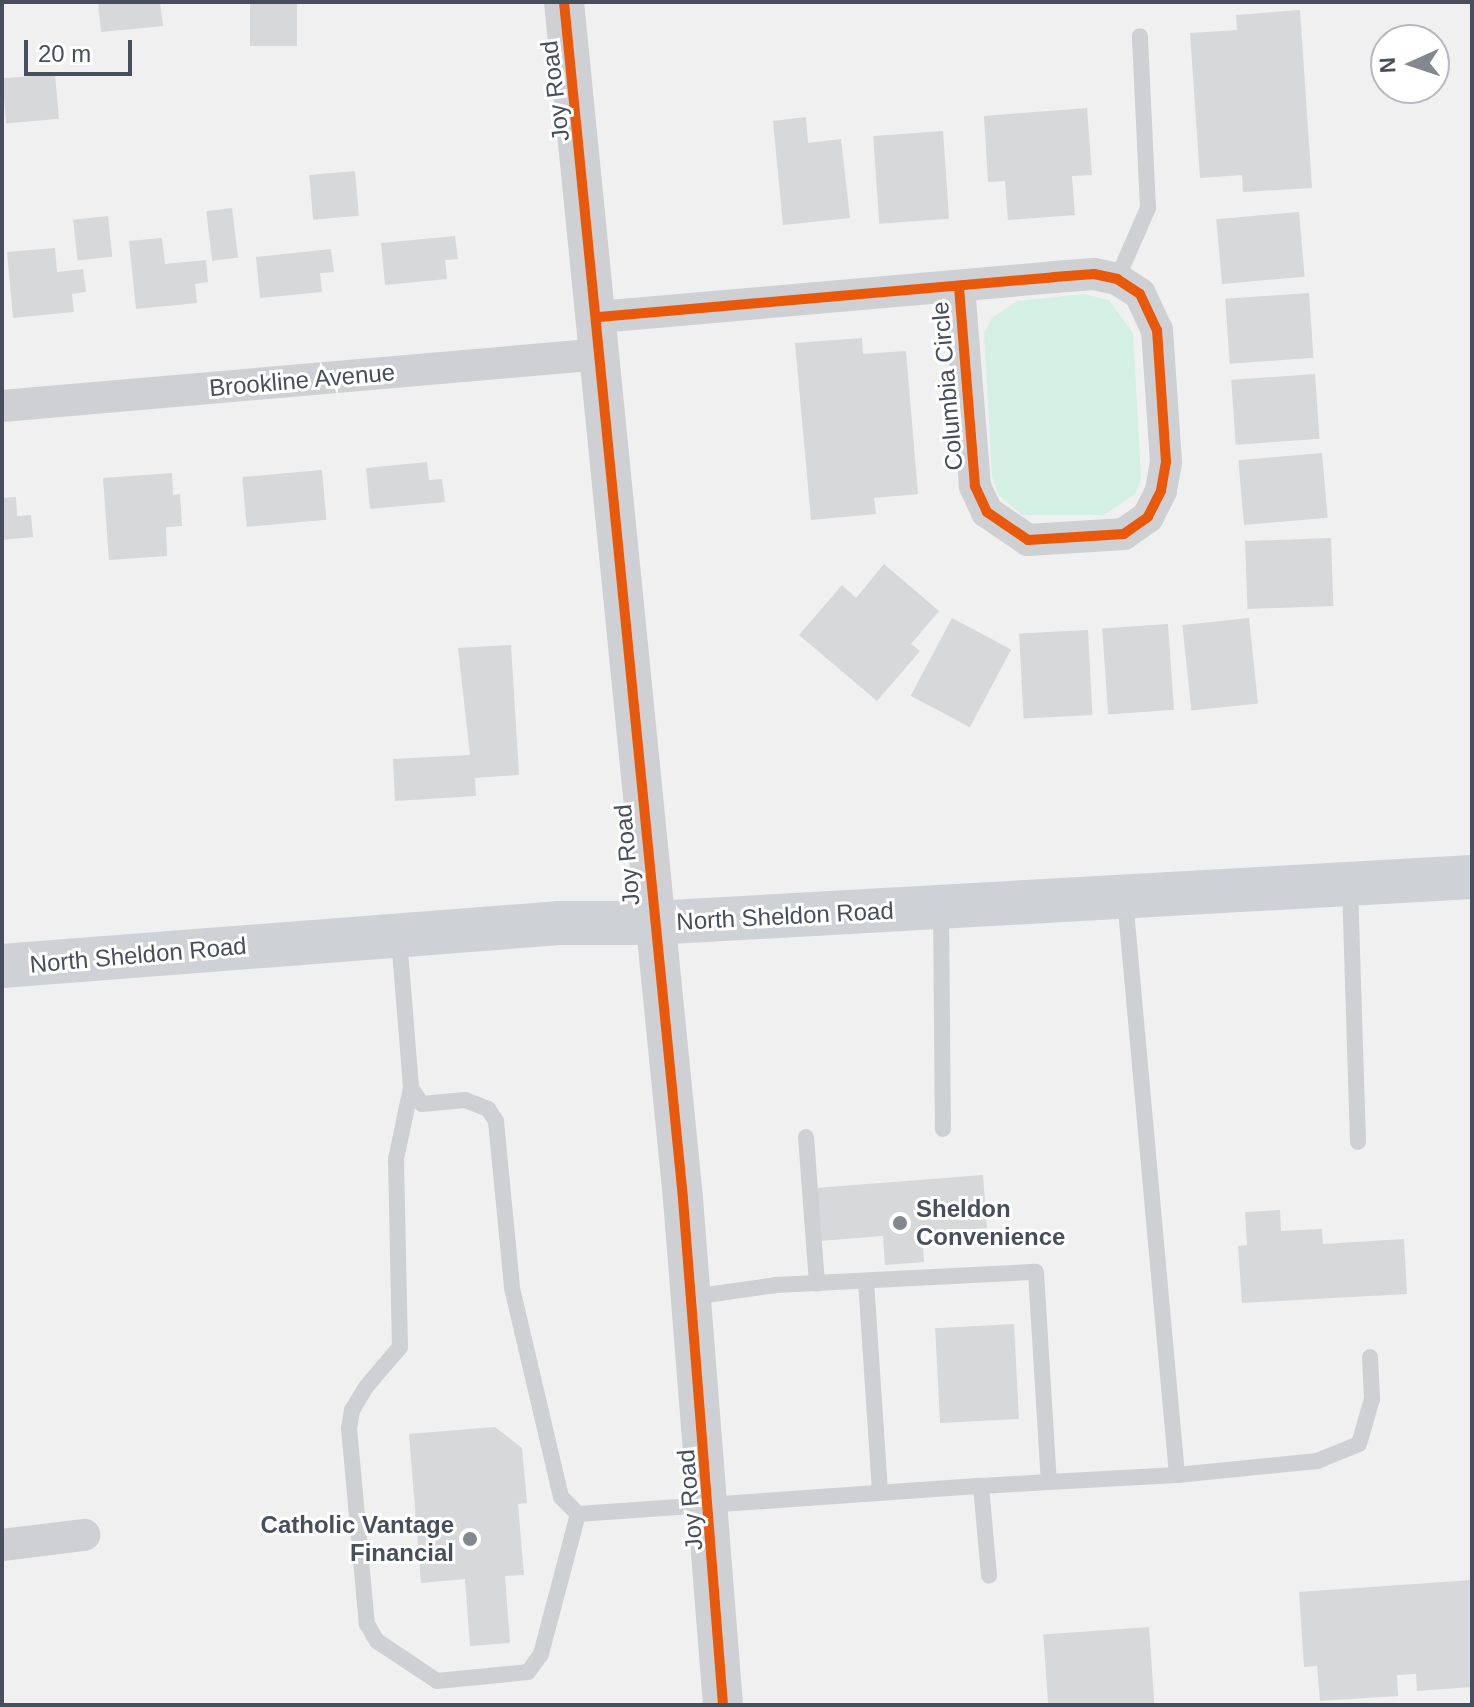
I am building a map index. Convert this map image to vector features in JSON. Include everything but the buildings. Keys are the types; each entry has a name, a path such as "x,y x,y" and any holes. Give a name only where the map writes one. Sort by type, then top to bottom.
{"main road":[{"name":"North Sheldon Road","path":"2,966 559,923 653,923 1472,877"}],"street":[{"name":"Joy Road","path":"564,2 601,335 653,923 692,1297 711,1503 723,1705"},
{"name":"Columbia Circle","path":"601,335 959,286 1094,274 1117,279 1140,294 1157,330 1166,462 1161,491 1148,517 1124,534 1028,540 987,512 975,486 959,286"},
{"name":"Brookline Avenue","path":"2,406 601,335"},
{"path":"2,1545 84,1535"}],"lane":[{"path":"1117,279 1148,208 1140,36"},
{"path":"1350,886 1358,1142"},
{"path":"1124,898 1177,1475"},
{"path":"941,907 943,1129"},
{"path":"398,936 411,1088 396,1159 400,1347 366,1387 352,1410 349,1428 367,1624 377,1641 437,1681 528,1672 541,1654 578,1514"},
{"path":"411,1088 422,1104 465,1100 488,1109 496,1121 515,1301 561,1497 578,1514 880,1491 1177,1475 1317,1461 1359,1444 1372,1399 1370,1357"},
{"path":"806,1137 817,1284"},
{"path":"692,1297 817,1284 1036,1272 1049,1482"},
{"path":"866,1281 880,1491"},
{"path":"981,1486 989,1576"}],"green space":[{"path":"1084,294 1109,300 1133,333 1141,479 1135,494 1104,515 1022,515 999,495 992,477 984,333 992,318 1017,301"}],"cycle path":[{"path":"564,2 683,1199 723,1705"},
{"path":"599,317 1094,274 1117,279 1140,294 1157,330 1166,462 1161,491 1148,517 1124,534 1028,540 987,512 975,486 959,286"}],"place":[{"name":"Sheldon Convenience","path":"900,1223"},
{"name":"Catholic Vantage Financial","path":"470,1539"}]}
